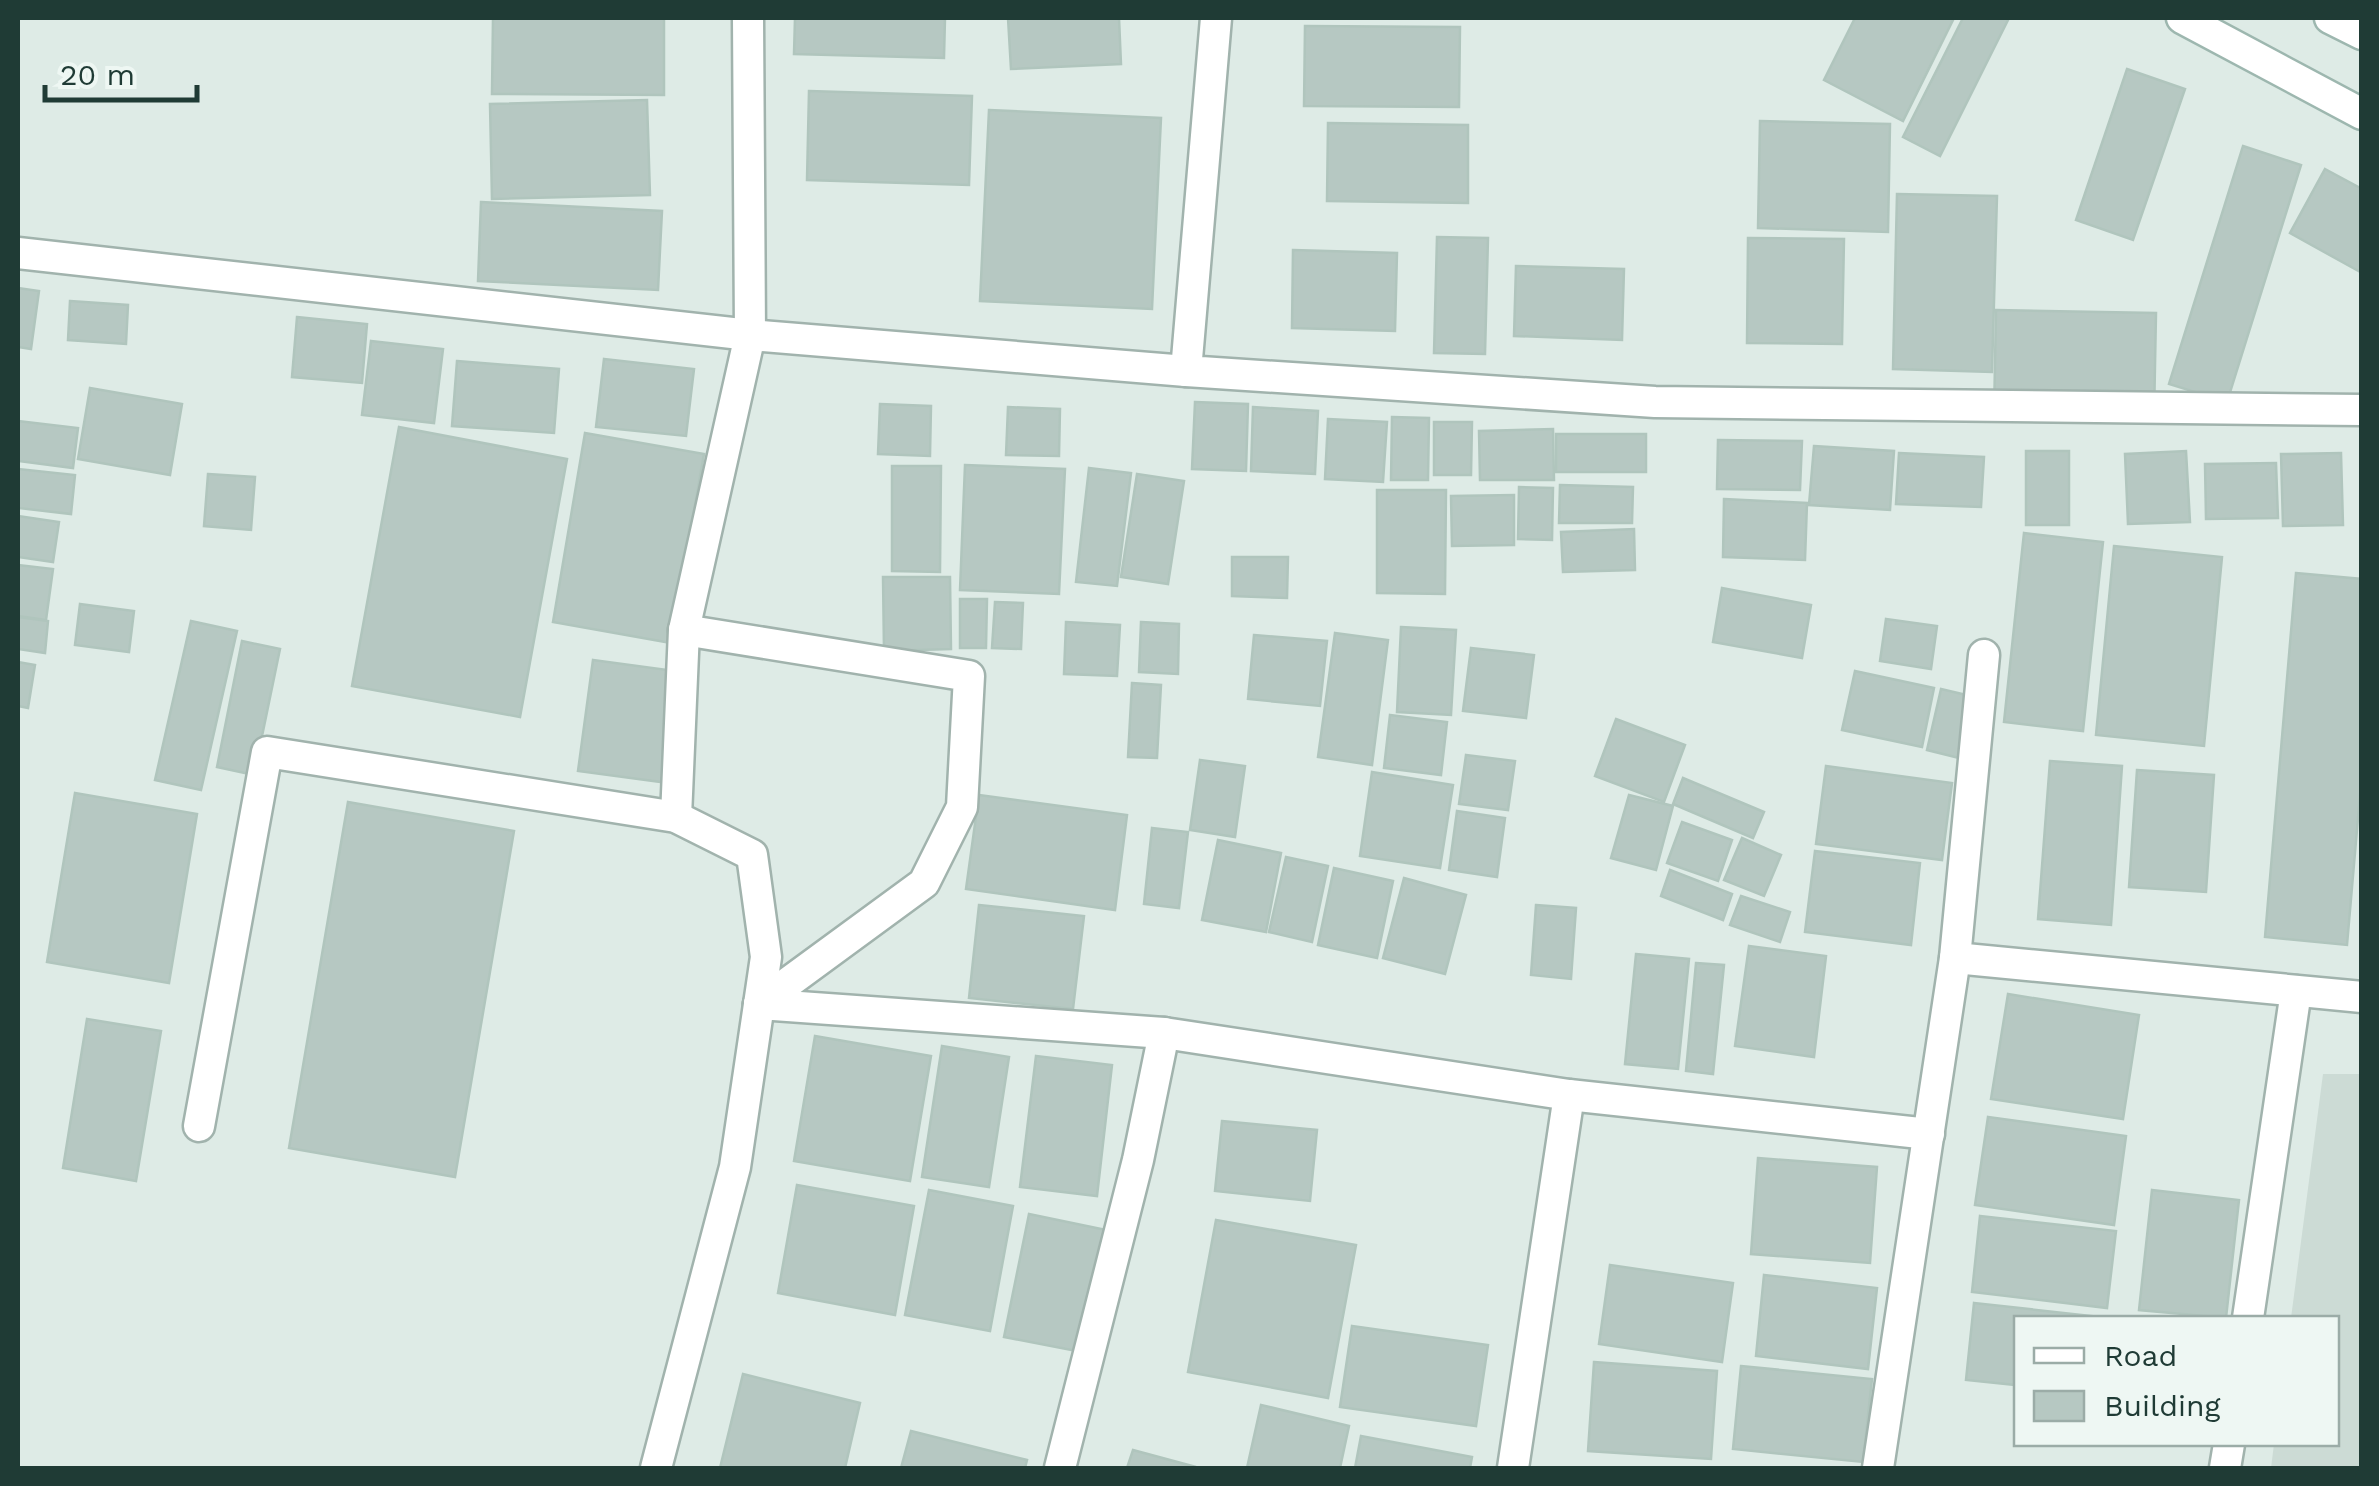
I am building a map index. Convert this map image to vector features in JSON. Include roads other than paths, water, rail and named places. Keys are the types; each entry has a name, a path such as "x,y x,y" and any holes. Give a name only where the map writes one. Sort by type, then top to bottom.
{"street":[{"path":"676,817 684,630 750,335 748,18"},
{"path":"1186,371 1216,18"},
{"path":"2182,18 2362,114"},
{"path":"2330,18 2362,34"},
{"path":"18,253 750,335 1186,371 1655,402 2362,410"},
{"path":"684,630 969,676 962,807 924,883 759,1004"},
{"path":"1878,1468 1955,958 1984,655"},
{"path":"199,1126 267,752 676,817 752,855 766,957 736,1167 656,1468"},
{"path":"1955,958 2362,997"},
{"path":"2248,1316 2296,991"},
{"path":"759,1004 1164,1033 1569,1095 1928,1134"},
{"path":"1060,1468 1138,1160 1164,1033"},
{"path":"1512,1468 1569,1095"}]}
